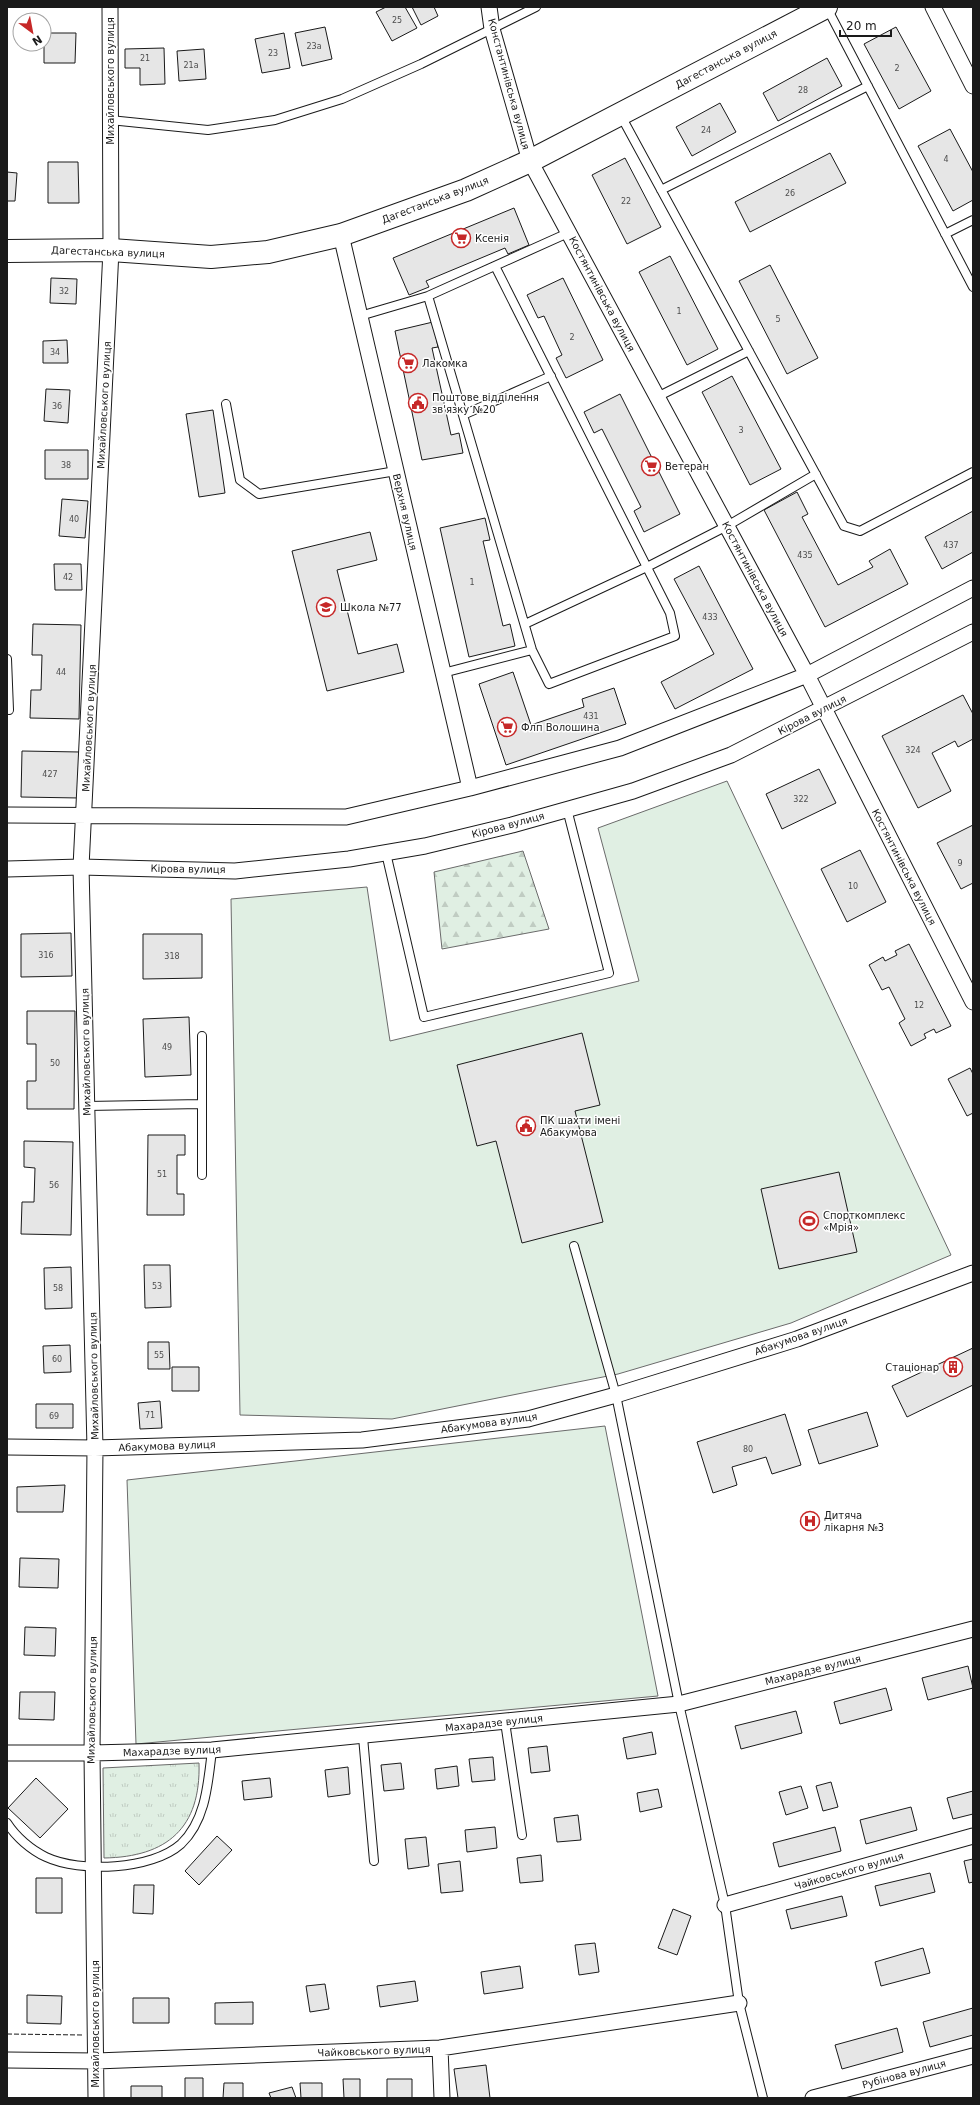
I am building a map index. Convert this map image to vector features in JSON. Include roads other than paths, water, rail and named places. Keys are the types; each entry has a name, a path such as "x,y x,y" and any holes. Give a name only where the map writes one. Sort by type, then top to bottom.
{"street":[{"name":"Михайловського вулиця","path":"96,2098 92,1754 96,1448 81,867 85,815 111,250 110,7"},
{"name":"Константинівська вулиця","path":"489,7 492,29 530,161"},
{"name":"Дагестанська вулиця","path":"7,250 111,250 211,257 268,252 341,235 466,190 530,161 827,7"},
{"path":"933,7 973,86"},
{"name":"Костянтинівська вулиця","path":"530,161 807,675 973,1002"},
{"name":"Верхня вулиця","path":"341,235 470,788"},
{"path":"7,815 346,817 470,788 620,748 807,675 973,588"},
{"name":"Кірова вулиця","path":"7,869 81,867 235,870 349,859 425,846 633,791 731,755 973,632"},
{"name":"Абакумова вулиця","path":"7,1446 96,1448 362,1440 528,1419 616,1395 796,1339 973,1273"},
{"name":"Махарадзе вулиця","path":"7,1752 92,1754 212,1750 363,1737 679,1704 973,1629"},
{"name":"Чайковського вулиця","path":"725,1905 973,1836"},
{"name":"Чайковського вулиця","path":"7,2060 96,2061 440,2048 738,2003"},
{"path":"440,2048 442,2098"},
{"name":"Рубінова вулиця","path":"813,2098 973,2056"}],"lane":[{"path":"110,120 208,130 275,120 342,99 421,64 536,7"},
{"path":"827,7 973,287"},
{"path":"661,190 868,86"},
{"path":"620,114 844,526 860,531 973,472"},
{"path":"945,234 973,220"},
{"path":"360,316 428,296 568,232"},
{"path":"428,296 532,650 549,684 675,636 670,613 495,266"},
{"path":"657,397 749,351"},
{"path":"463,415 550,376"},
{"path":"226,404 240,480 259,494 396,471"},
{"path":"525,624 647,567 727,526 816,474"},
{"path":"443,673 532,650"},
{"path":"7,659 9,710"},
{"path":"386,853 424,1017 586,978 609,972 568,809"},
{"path":"202,1036 202,1175"},
{"path":"87,1106 202,1104"},
{"path":"574,1246 616,1395 679,1704 725,1905 738,2003 763,2098"},
{"path":"505,1722 522,1835"},
{"path":"363,1737 374,1861"},
{"path":"7,1823 13,1833 31,1848 46,1857 66,1863 94,1866 118,1866 133,1864 162,1856 180,1844 192,1828 204,1807 212,1750"}],"place":[{"name":"Ксенія","path":"461,238"},
{"name":"Лакомка","path":"408,363"},
{"name":"Поштове відділення зв'язку №20","path":"418,403"},
{"name":"Ветеран","path":"651,466"},
{"name":"Школа №77","path":"326,607"},
{"name":"Флп Волошина","path":"507,727"},
{"name":"ПК шахти імені Абакумова","path":"526,1126"},
{"name":"Спорткомплекс «Мрія»","path":"809,1221"},
{"name":"Стаціонар","path":"953,1367"},
{"name":"Дитяча лікарня №3","path":"810,1521"}]}
